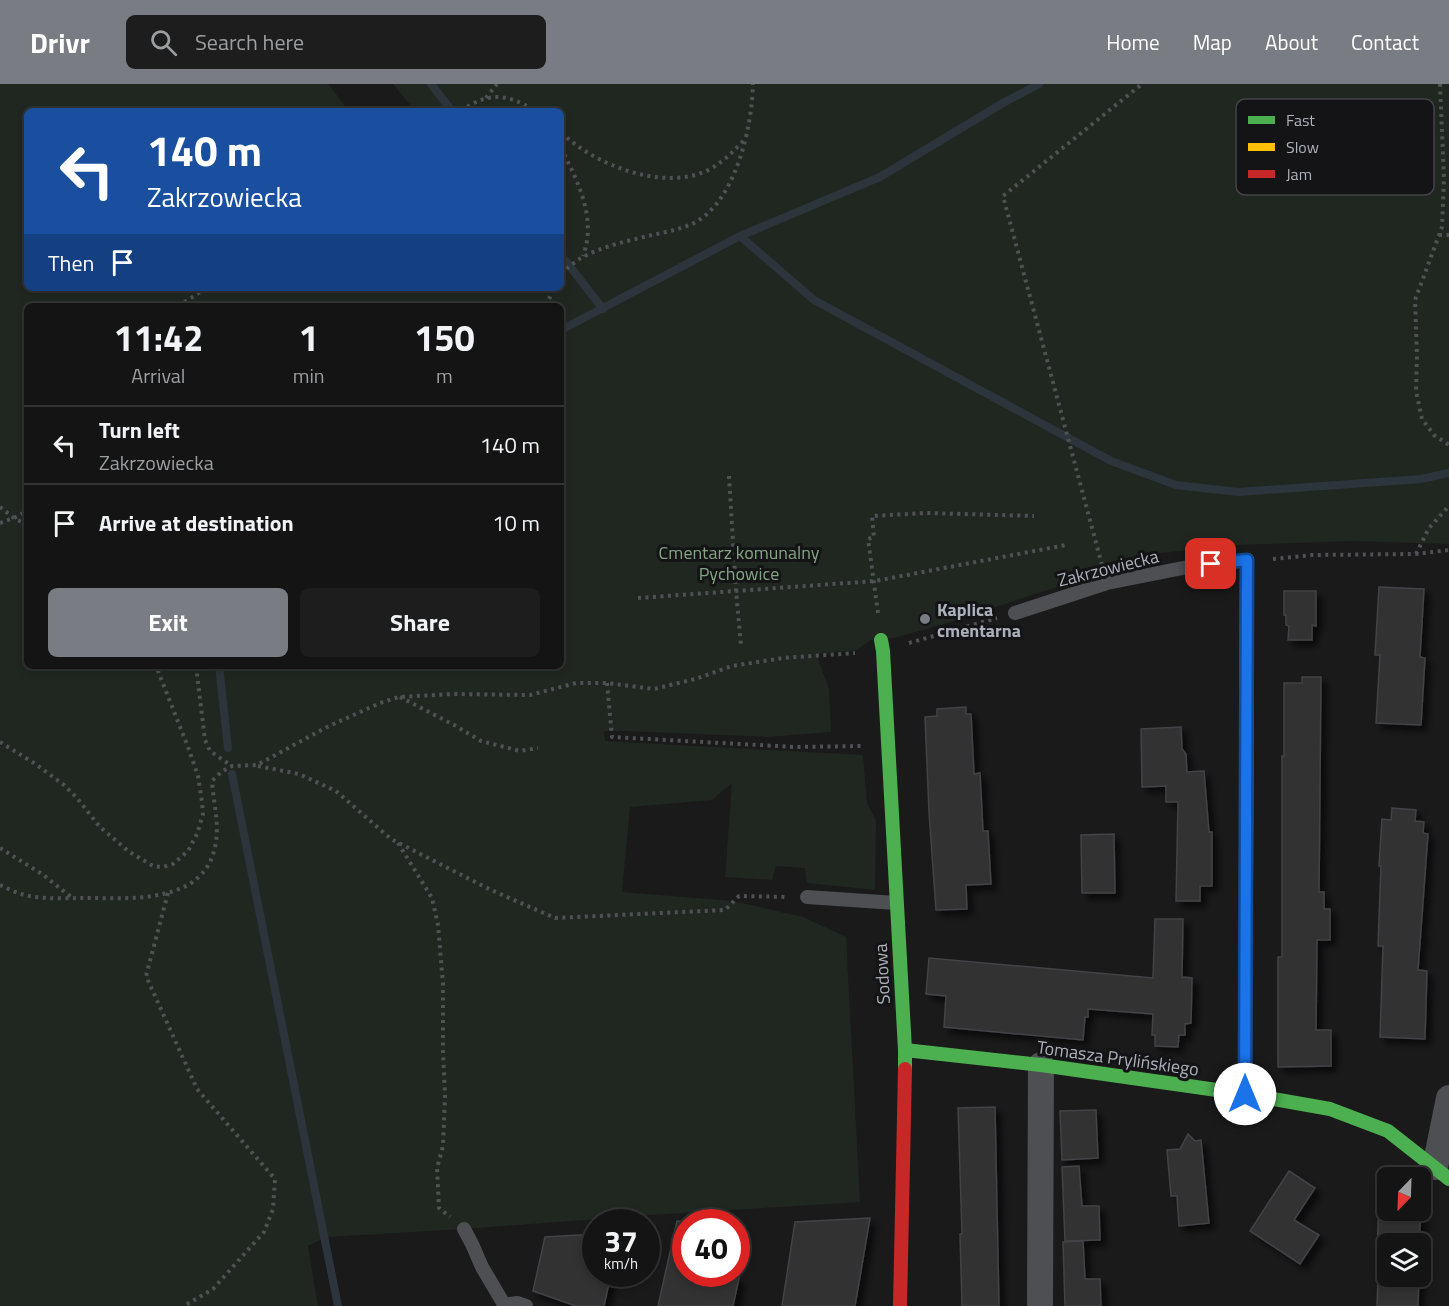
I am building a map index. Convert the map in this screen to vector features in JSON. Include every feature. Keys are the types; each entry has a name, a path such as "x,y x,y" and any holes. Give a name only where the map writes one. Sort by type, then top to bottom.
{"street":[{"path":"1245,1094 1247,560"},
{"name":"Sodowa","path":"882,646 905,1050 900,1306"},
{"name":"Tomasza Prylińskiego","path":"905,1050 1041,1065 1245,1094 1330,1109 1388,1131 1442,1173"},
{"path":"1040,1306 1041,1065"},
{"path":"1442,1173 1449,1098"}],"lane":[{"name":"Zakrzowiecka","path":"1015,612 1107,583 1193,566 1247,560"},
{"path":"807,897 896,903"},
{"path":"464,1229 504,1306 517,1303 526,1306"}],"path":[{"path":"486,99 497,84"},
{"path":"564,272 583,257 636,238 694,223 717,204 739,160 749,123 753,84"},
{"path":"1107,583 1003,196 1142,84"},
{"path":"1440,84 1444,179 1442,227 1415,300 1416,390 1422,419 1434,435 1449,446"},
{"path":"466,108 492,96 508,98 530,108"},
{"path":"564,135 600,160 622,169 670,178 691,176 711,168 729,156 744,139"},
{"path":"564,154 579,187 587,213 588,231 583,257"},
{"path":"1439,235 1449,235"},
{"path":"183,303 202,291"},
{"path":"729,476 741,645"},
{"path":"1416,554 1429,528 1449,506"},
{"path":"0,507 24,523"},
{"path":"0,523 24,513"},
{"path":"882,646 868,539 874,537 872,516 926,513 1034,516"},
{"path":"638,598 875,581 1066,545"},
{"path":"1247,560 1312,555 1416,554 1449,550"},
{"path":"257,765 327,727 399,697 453,694 530,695 576,683 607,682 654,689 695,679 732,666 783,658 818,657 882,646 1015,612"},
{"path":"0,742 64,785 100,827 128,851 153,866 163,867 173,864 188,850 197,834 203,814 195,766 157,669"},
{"path":"196,669 205,740 210,751 232,766"},
{"path":"607,682 612,736 795,747 888,746"},
{"path":"399,697 481,741 520,751 538,748"},
{"path":"0,885 20,894 41,898 133,897 168,893 186,886 198,878 209,863 217,842 212,781 232,766 257,765 299,774 336,791 391,839 489,889 555,918 725,910 739,896 807,897"},
{"path":"398,843 432,898 438,925 443,984 446,1096 443,1146 437,1168 439,1208 459,1222 464,1229"},
{"path":"0,848 42,874 72,898"},
{"path":"168,893 146,976 197,1089 275,1179 273,1209 264,1232 213,1289 184,1306"}],"green space":[{"name":"Cmentarz komunalny Pychowice","path":"0,84 328,84 347,108 24,108 24,291 564,291 564,108 413,108 393,84 1449,84 1449,544 1353,541 1238,545 1141,555 1081,579 941,625 894,638 871,640 856,650 816,654 829,689 831,732 767,737 604,731 605,741 863,755 867,803 876,821 875,890 807,883 805,868 776,866 772,880 725,877 732,783 712,800 630,807 622,892 733,901 803,917 846,937 860,1202 747,1209 672,1209 672,1214 660,1214 660,1209 582,1209 582,1220 326,1237 308,1246 318,1306 0,1306"}],"building":[{"path":"1379,587 1424,589 1420,657 1425,658 1421,725 1376,723 1380,655 1375,655"},
{"path":"1284,591 1316,591 1316,626 1312,625 1312,640 1288,640 1289,626 1286,625 1286,615 1284,615"},
{"path":"1302,677 1321,677 1319,892 1324,892 1324,909 1330,909 1330,940 1317,940 1316,1030 1331,1030 1331,1066 1278,1067 1278,957 1282,957 1284,683 1302,683"},
{"path":"966,707 966,714 971,714 974,774 980,773 983,831 988,831 991,884 966,885 967,909 936,910 925,717 937,716 937,709"},
{"path":"1181,727 1182,749 1186,754 1187,772 1204,771 1209,832 1212,832 1212,886 1200,886 1200,901 1176,901 1178,802 1166,802 1166,786 1142,787 1141,729"},
{"path":"1392,808 1416,810 1415,821 1424,822 1423,833 1428,834 1418,970 1427,971 1425,1039 1380,1037 1383,946 1378,946 1381,866 1379,866 1382,819 1391,820"},
{"path":"1114,834 1115,893 1082,893 1081,835"},
{"path":"1155,919 1183,919 1182,977 1192,978 1191,1023 1185,1024 1185,1035 1179,1035 1178,1047 1155,1046 1155,1035 1152,1035 1153,1014 1088,1009 1083,1040 944,1027 946,996 926,994 929,958 1153,978"},
{"path":"995,1107 999,1306 962,1306 958,1108"},
{"path":"1096,1110 1098,1158 1062,1160 1060,1111"},
{"path":"1188,1134 1195,1141 1201,1140 1209,1223 1179,1226 1177,1196 1171,1196 1167,1150 1180,1149"},
{"path":"1079,1166 1082,1206 1099,1206 1100,1240 1065,1241 1062,1167"},
{"path":"1289,1171 1315,1188 1294,1220 1319,1235 1300,1264 1250,1231"},
{"path":"870,1218 855,1306 782,1306 795,1222"},
{"path":"1378,1221 1420,1221 1420,1233 1378,1233"},
{"path":"582,1235 582,1287 608,1287 604,1306 576,1306 533,1291 545,1237"},
{"path":"1083,1241 1085,1279 1100,1279 1101,1306 1065,1306 1063,1242"},
{"path":"672,1243 672,1287 737,1287 733,1306 658,1306"},
{"path":"1378,1287 1419,1287 1418,1306 1377,1306"}],"waterway":[{"path":"431,84 450,108"},
{"path":"564,328 740,236 880,177 1039,84"},
{"path":"740,236 814,300 1111,461 1176,485 1238,492 1421,479 1449,473"},
{"path":"564,259 603,309"},
{"path":"219,669 228,748"},
{"path":"232,774 338,1306"}],"traffic: fast":[{"path":"881,640 905,1069"},
{"path":"905,1050 1041,1065 1245,1094 1330,1109 1388,1131 1449,1179"}],"traffic: slow":[{"path":"1246,885 1247,560"}],"traffic: jam":[{"path":"1245,1094 1246,885"},
{"path":"900,1306 905,1069"}],"place":[{"name":"Kaplica cmentarna","path":"925,619"}],"route":[{"path":"1211,564 1247,560 1245,1094"}]}
